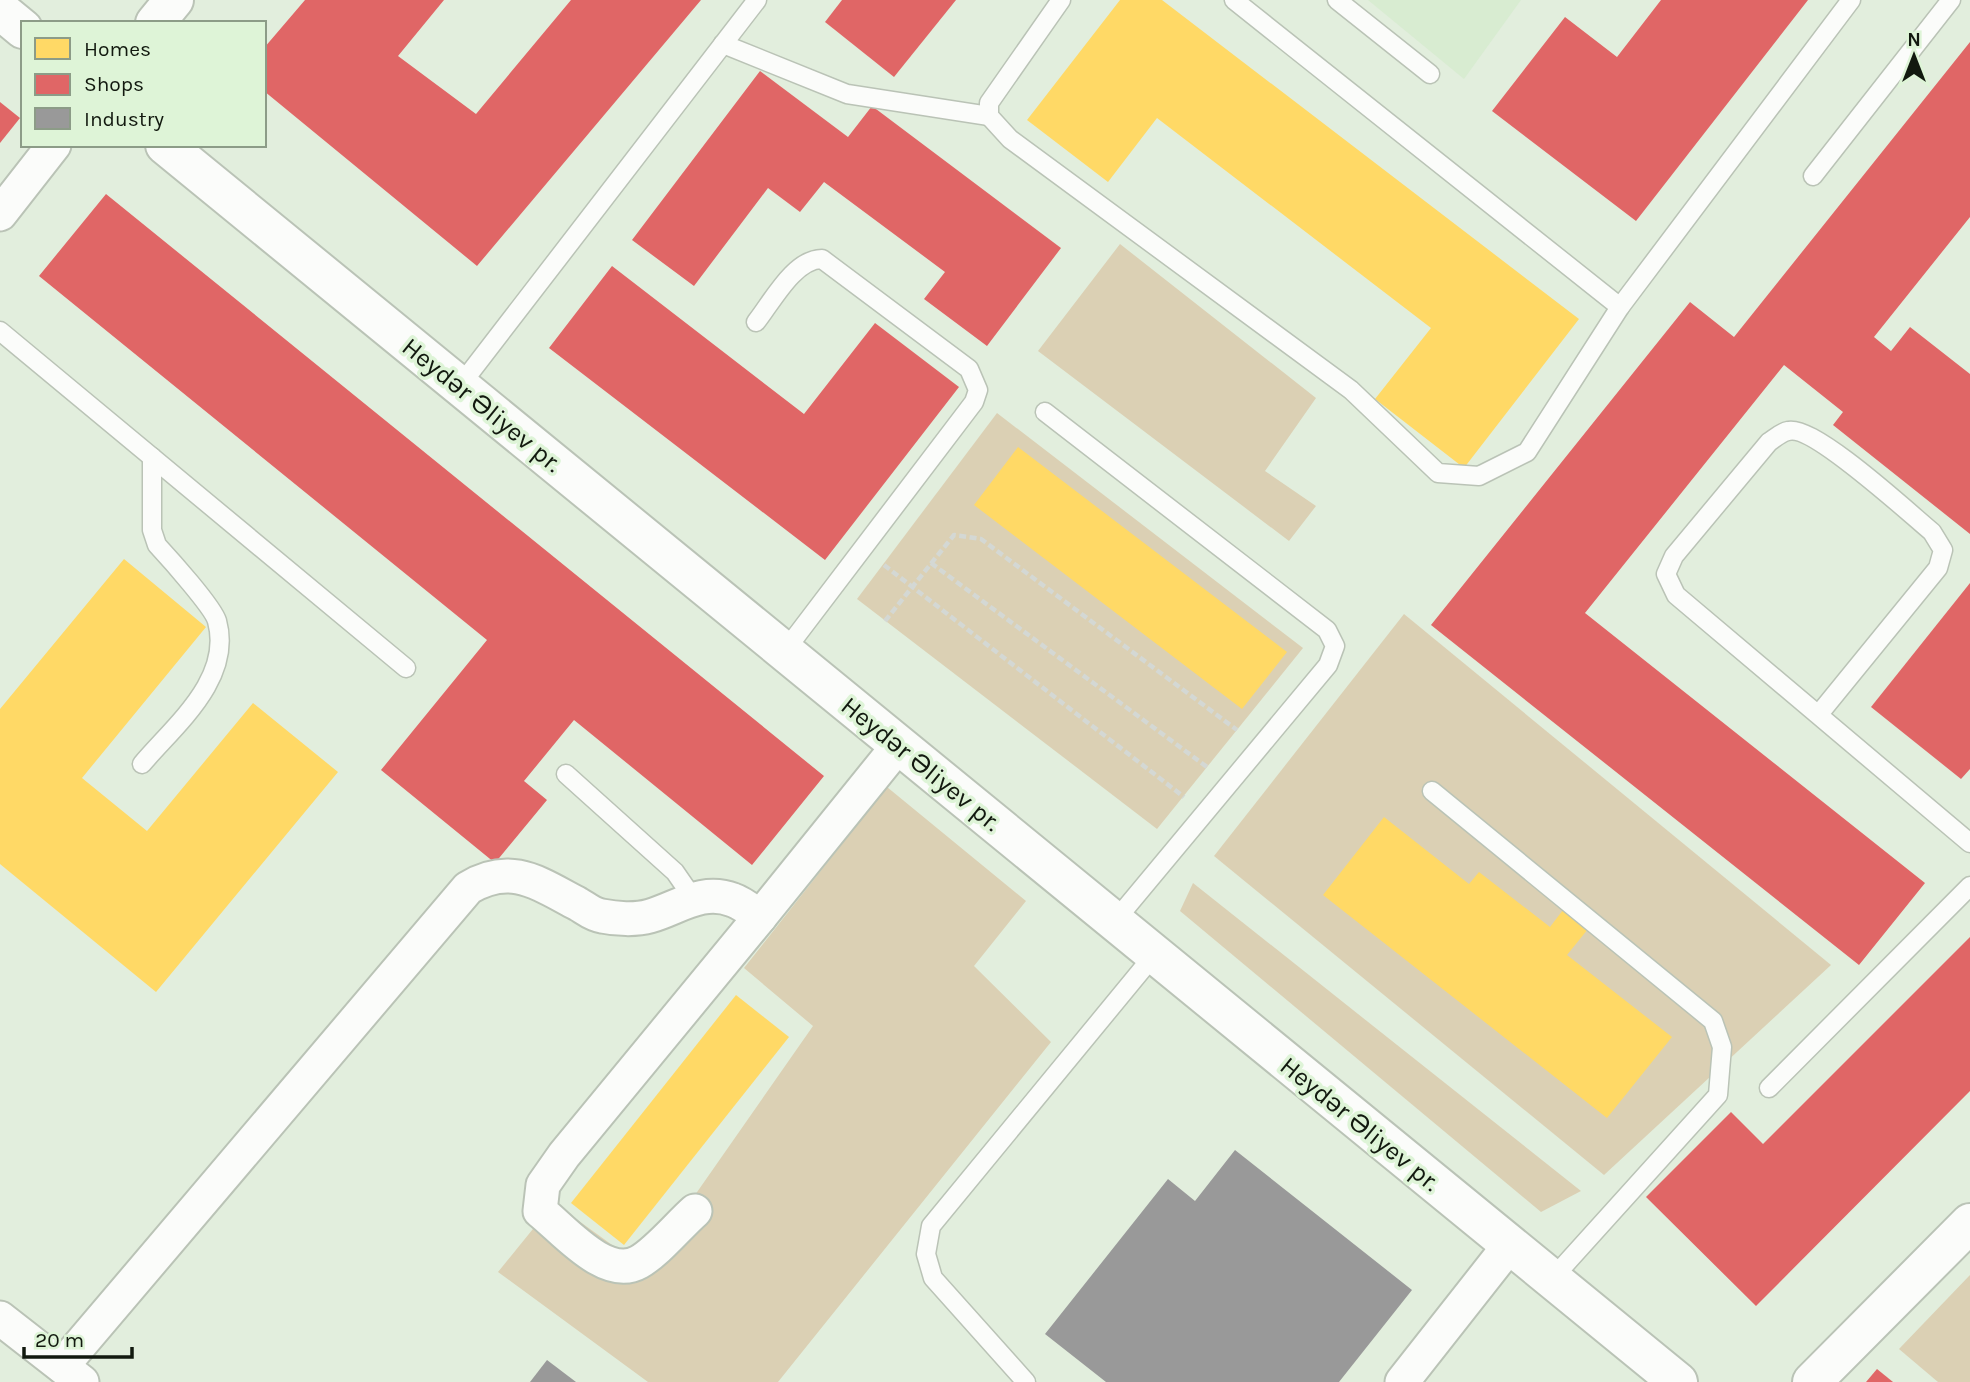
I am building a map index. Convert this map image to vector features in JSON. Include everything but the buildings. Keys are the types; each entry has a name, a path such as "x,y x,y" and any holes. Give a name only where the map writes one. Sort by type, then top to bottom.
{"main road":[{"path":"157,21 174,0"},
{"path":"0,10 21,27"},
{"name":"Heydər Əliyev pr.","path":"167,147 1678,1382"},
{"path":"1812,1382 1970,1223"}],"street":[{"path":"0,214 52,147"},
{"path":"695,1211 639,1262 624,1266 603,1264 541,1211 543,1185 564,1154 898,746"},
{"path":"0,1318 72,1374 468,888 486,877 521,876 600,916 648,917 692,898 708,896 733,899 760,917"},
{"path":"1402,1382 1509,1246"}],"lane":[{"path":"459,387 757,0"},
{"path":"989,116 989,103 1060,0"},
{"path":"1234,0 1620,307"},
{"path":"1337,0 1430,74"},
{"path":"723,44 847,94 989,116 1010,139 1351,390 1438,473 1479,476 1527,453 1620,307 1850,0"},
{"path":"1813,176 1951,0"},
{"path":"756,322 800,267 811,260 822,260 968,369 978,390 974,402 784,652"},
{"path":"0,331 406,668"},
{"path":"1045,412 1326,630 1335,646 1328,665 1114,922"},
{"path":"1819,714 1938,568 1943,550 1932,532 1825,444 1805,433 1789,430 1769,442 1674,556 1666,574 1676,595 1970,842"},
{"path":"142,764 208,687 220,652 217,620 157,545 152,530 152,457"},
{"path":"566,774 675,872 692,898"},
{"path":"1432,791 1713,1021 1722,1047 1718,1095 1551,1280"},
{"path":"1769,1088 1970,886"},
{"path":"1026,1382 933,1278 926,1254 931,1226 1154,956"}],"path":[{"path":"885,621 954,535 981,539 1237,730"},
{"path":"883,564 1184,797"},
{"path":"931,564 1207,767"}],"shaded area":[{"path":"1368,0 1521,0 1464,79"},
{"path":"1120,244 1316,398 1265,471 1316,506 1289,541 1038,351"},
{"path":"997,413 1303,648 1157,829 857,599"},
{"path":"1404,614 1831,965 1604,1175 1214,856"},
{"path":"887,787 1026,901 974,966 1051,1042 778,1382 648,1382 498,1272 554,1203 644,1268 813,1026 744,968"},
{"path":"1193,883 1581,1191 1541,1212 1180,911"},
{"path":"1970,1275 1970,1382 1938,1382 1899,1349"}]}
